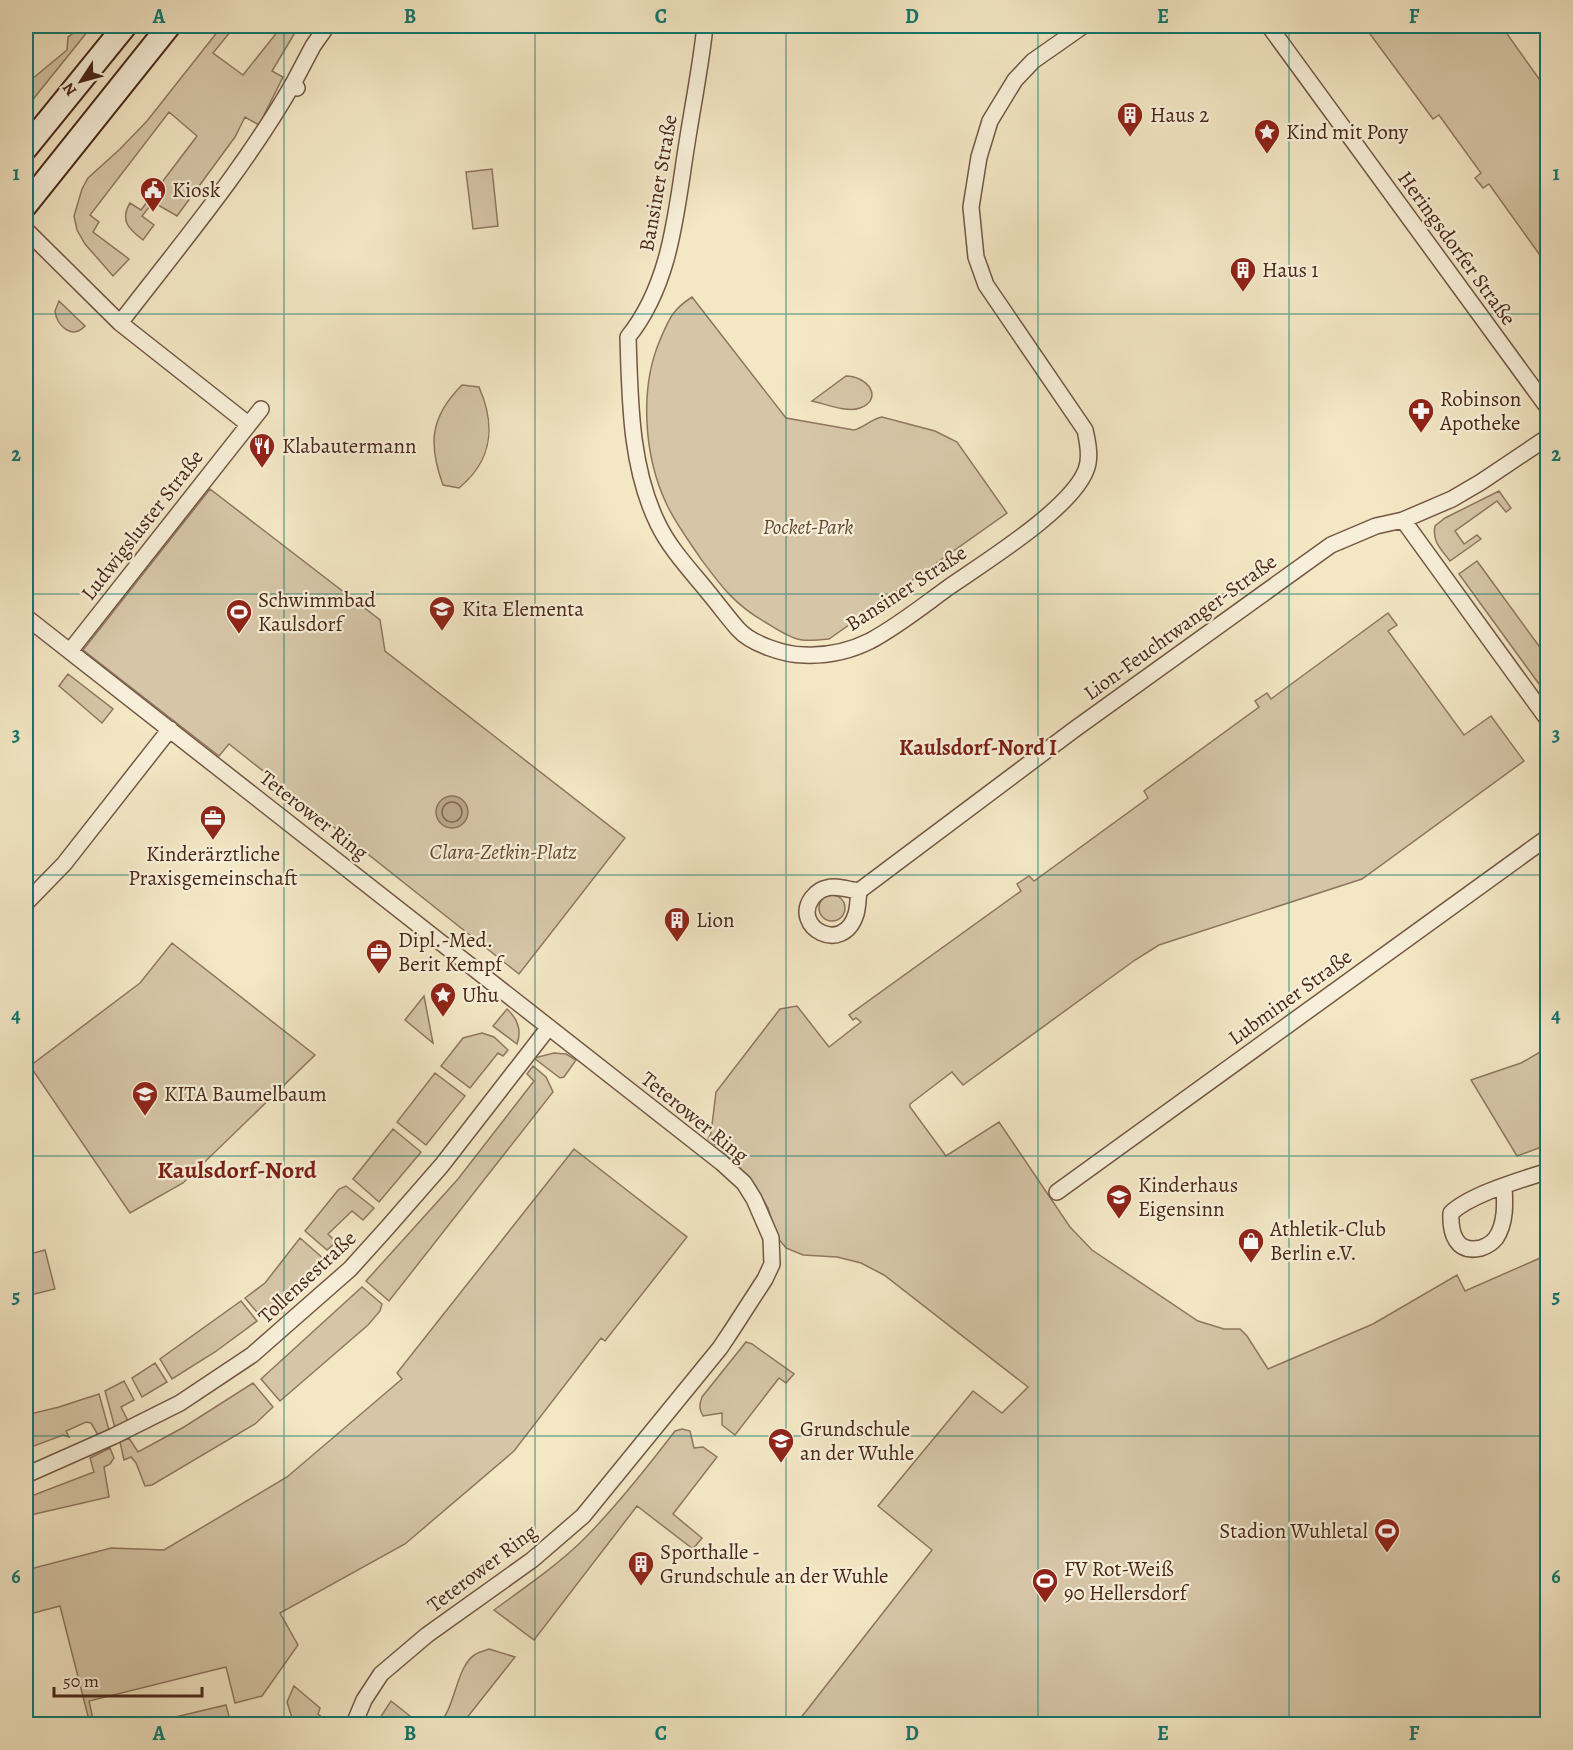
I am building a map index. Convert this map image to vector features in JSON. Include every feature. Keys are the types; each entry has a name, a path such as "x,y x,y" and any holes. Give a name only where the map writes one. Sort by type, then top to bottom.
{"main road":[{"path":"26,148 125,26"},
{"path":"26,205 169,26"}],"street":[{"path":"120,322 244,160 296,85 313,46 327,26"},
{"name":"Bansiner Straße","path":"705,26 673,235 661,279 641,322 628,337 630,398 635,445 646,496 659,527 677,554 740,631 776,651 804,655 832,654 852,649 902,621 1039,524 1073,491 1087,469 1089,448 1085,430 986,285 976,258 971,207 979,157 990,122 1005,97 1033,61 1083,26"},
{"name":"Heringsdorfer Straße","path":"1269,26 1548,408"},
{"path":"26,230 120,322 248,424"},
{"name":"Ludwigsluster Straße","path":"70,651 261,409"},
{"name":"Lion-Feuchtwanger-Straße","path":"859,891 1075,729 1331,545 1376,526 1402,520 1452,499 1548,437"},
{"path":"1402,520 1548,720"},
{"name":"Teterower Ring","path":"26,617 709,1152 744,1183 754,1199 771,1239 772,1264 765,1279 720,1348 583,1516 532,1560 427,1635 381,1674 364,1700 354,1725"},
{"path":"26,903 64,864 170,729"},
{"name":"Lubminer Straße","path":"1057,1192 1548,837"},
{"name":"Tollensestraße","path":"26,1475 114,1436 180,1402 252,1355 293,1320 350,1269 387,1228 442,1165 549,1027"},
{"path":"1504,1187 1548,1171"}],"green space":[{"path":"83,26 92,26 26,108 26,84 67,50 68,37"},
{"path":"222,26 235,26 213,53 243,75 282,26 299,26 272,71 283,77 259,125 245,117 235,137 177,216 153,202 142,216 154,225 143,240 130,229 126,220 130,203 141,210 197,136 169,112 90,215 99,222 93,232 129,259 113,276 85,244 77,230 74,216 82,189 88,178 147,121"},
{"path":"1364,26 1512,26 1505,31 1547,90 1547,265 1489,184 1483,188 1475,178 1481,173 1439,115 1433,119"},
{"path":"492,169 498,226 473,229 466,172"},
{"name":"Pocket-Park","path":"692,297 786,418 854,430 882,417 935,431 957,442 1007,513 829,639 793,638 754,616 722,586 687,539 667,505 653,466 649,445 647,401 653,359 672,316"},
{"path":"59,301 85,326 75,332 62,326 55,311"},
{"path":"846,376 861,380 870,389 871,399 867,404 860,408 849,409 812,401"},
{"path":"462,385 479,387 488,415 489,429 485,454 479,466 459,488 443,485 435,457 434,444 438,420 443,408"},
{"name":"Clara-Zetkin-Platz","path":"210,489 380,620 385,651 625,838 519,974 229,744 219,756 83,650"},
{"path":"1499,491 1511,508 1506,512 1497,501 1455,531 1464,544 1477,535 1481,539 1450,561 1436,541 1435,526 1445,518"},
{"path":"1477,561 1547,657 1547,695 1459,574"},
{"path":"1388,613 1397,625 1388,631 1464,735 1491,716 1524,761 1362,879 1159,945 963,1085 952,1072 910,1104 910,1107 946,1156 999,1122 1070,1227 1092,1250 1198,1321 1224,1329 1240,1329 1268,1369 1373,1324 1457,1275 1465,1291 1547,1255 1547,1724 796,1724 932,1550 878,1506 973,1391 1002,1413 1028,1387 884,1275 861,1263 837,1257 803,1255 786,1248 777,1237 768,1208 755,1185 727,1155 708,1139 711,1133 716,1092 780,1009 797,1006 829,1047 861,1022 856,1018 853,1020 849,1015 1021,891 1017,884 1029,876 1034,881 1148,798 1144,791 1259,707 1255,701 1267,693 1271,699"},
{"path":"68,674 113,709 102,723 59,686"},
{"path":"832,895 841,899 845,908 841,917 832,921 823,917 819,908 823,899"},
{"name":"KITA Baumelbaum","path":"172,943 315,1055 183,1183 130,1213 30,1066 140,983"},
{"path":"424,996 433,1043 405,1020"},
{"path":"507,1009 518,1025 517,1044 493,1026"},
{"path":"482,1033 494,1037 508,1050 503,1056 498,1053 470,1088 441,1066 463,1038"},
{"path":"1547,1048 1547,1145 1517,1156 1471,1080 1521,1063"},
{"path":"554,1053 566,1054 576,1060 564,1077 560,1078 534,1058"},
{"path":"533,1066 546,1077 553,1092 389,1301 366,1281 458,1179 534,1081 527,1074"},
{"path":"435,1073 465,1096 426,1145 397,1122"},
{"path":"393,1129 421,1152 379,1202 353,1179"},
{"path":"574,1149 687,1237 605,1341 601,1338 514,1451 405,1544 280,1613 298,1645 262,1696 235,1703 226,1667 89,1701 94,1724 90,1724 60,1606 26,1615 26,1570 111,1548 164,1550 287,1477 402,1379 397,1373"},
{"path":"346,1186 374,1208 363,1220 352,1211 328,1234 336,1242 327,1250 305,1231 339,1189"},
{"path":"300,1238 325,1260 261,1317 245,1298 265,1283"},
{"path":"45,1250 55,1289 26,1296 26,1255"},
{"path":"362,1287 382,1304 380,1311 368,1325 280,1401 261,1379"},
{"path":"241,1301 257,1321 215,1352 172,1379 160,1359"},
{"path":"746,1342 794,1374 786,1383 779,1378 735,1435 722,1425 722,1413 703,1416 700,1405 702,1397"},
{"path":"155,1363 167,1382 142,1397 132,1378"},
{"path":"124,1381 134,1400 121,1407 128,1421 115,1428 105,1391"},
{"path":"253,1383 273,1407 255,1424 152,1485 145,1486 136,1463 131,1457 124,1460 120,1442 129,1438 138,1452 184,1427"},
{"path":"99,1394 109,1430 98,1435 91,1423 86,1422 66,1431 69,1437 63,1435 26,1449 26,1415"},
{"path":"682,1429 690,1431 694,1448 703,1447 717,1457 673,1514 702,1538 693,1549 637,1506 534,1640 494,1610 572,1551 607,1515 675,1431"},
{"path":"110,1448 114,1458 104,1467 109,1497 26,1516 26,1498 94,1472 90,1458"},
{"path":"489,1649 515,1657 462,1724 439,1724 445,1717 460,1676 469,1659"},
{"path":"294,1686 320,1708 318,1714 330,1724 294,1724 287,1702"},
{"path":"391,1701 420,1724 376,1724"},
{"path":"226,1705 231,1724 146,1724"}],"water":[{"path":"452,796 463,801 468,812 463,823 452,828 441,823 436,812 441,801"}],"place":[{"name":"Haus 2","path":"1130,138"},
{"name":"Kind mit Pony","path":"1267,155"},
{"name":"Kiosk","path":"153,213"},
{"name":"Haus 1","path":"1243,293"},
{"name":"Robinson Apotheke","path":"1421,434"},
{"name":"Klabautermann","path":"262,469"},
{"name":"Kita Elementa","path":"442,632"},
{"name":"Schwimmbad Kaulsdorf","path":"239,635"},
{"name":"Kinderärztliche Praxisgemeinschaft","path":"213,841"},
{"name":"Lion","path":"677,943"},
{"name":"Dipl.-Med. Berit Kempf","path":"379,975"},
{"name":"Uhu","path":"443,1018"},
{"name":"KITA Baumelbaum","path":"145,1117"},
{"name":"Kinderhaus Eigensinn","path":"1119,1220"},
{"name":"Athletik-Club Berlin e.V.","path":"1251,1264"},
{"name":"Grundschule an der Wuhle","path":"781,1464"},
{"name":"Stadion Wuhletal","path":"1387,1554"},
{"name":"Sporthalle - Grundschule an der Wuhle","path":"641,1587"},
{"name":"FV Rot-Weiß 90 Hellersdorf","path":"1045,1604"}],"district":[{"name":"Kaulsdorf-Nord I","path":"978,748"},
{"name":"Kaulsdorf-Nord","path":"237,1170"}]}
